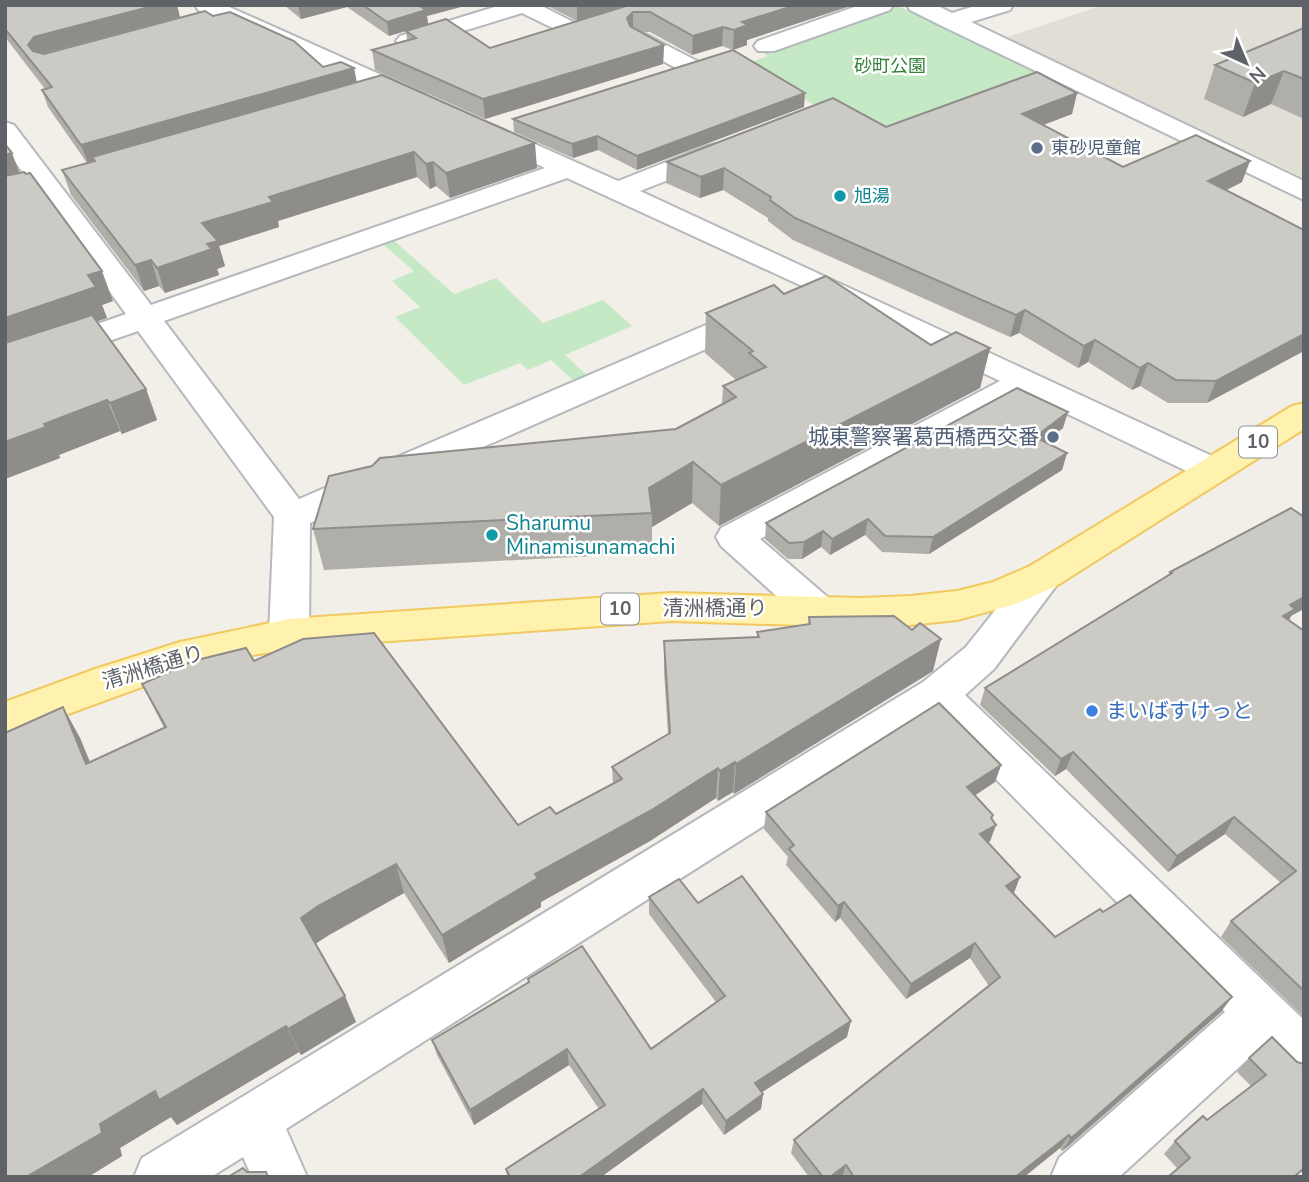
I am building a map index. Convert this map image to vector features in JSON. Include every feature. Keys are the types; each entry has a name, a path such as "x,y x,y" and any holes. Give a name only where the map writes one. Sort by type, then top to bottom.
{"main road":[{"name":"清洲橋通り","path":"5,720 74,692 151,666 218,648 289,634 588,610 676,607 868,610 960,606 1019,589 1300,420"}],"street":[{"path":"335,63 524,5 575,32 659,5"},
{"path":"766,46 881,5"},
{"path":"918,5 1304,192"},
{"path":"950,21 1002,5"},
{"path":"208,14 335,63 619,190 1213,470"},
{"path":"641,39 700,63 664,74"},
{"path":"355,98 389,87"},
{"path":"462,120 524,118"},
{"path":"5,130 292,516 289,634"},
{"path":"619,190 744,142"},
{"path":"5,367 569,168"},
{"path":"292,516 824,285"},
{"path":"817,610 734,537 1025,380"},
{"path":"160,1177 938,694 980,658 1042,576"},
{"path":"938,694 1304,1056"},
{"path":"1078,1177 1262,1013"},
{"path":"254,1119 280,1177"}],"shaded area":[{"path":"1103,5 1304,5 1304,178 1005,38"}],"green space":[{"name":"砂町公園","path":"896,5 1035,72 878,130 821,109 746,64 768,56 761,52"},
{"path":"391,238 454,294 496,278 543,323 603,300 632,326 565,355 588,376 575,382 551,360 528,370 520,363 464,385 395,317 420,307 392,281 414,271 380,242"}],"building":[{"path":"5,5 157,5 34,37 28,45 33,51 44,54 205,11 213,16 230,12 294,41 323,67 341,62 354,68 81,145 42,90 52,87 5,29"},
{"path":"363,5 418,5 426,10 387,22"},
{"path":"629,5 796,5 742,22 748,25 734,30 723,27 693,36 650,12 633,12 627,18 630,26 664,45 483,99 372,50 416,38 406,31 446,19 490,48"},
{"path":"1304,28 1304,79 1284,71 1255,83 1215,65"},
{"path":"733,50 805,93 637,156 597,136 572,144 513,119"},
{"path":"1037,72 1077,93 1022,114 1123,167 1196,135 1250,161 1208,181 1304,230 1304,334 1216,381 1176,380 1148,363 1140,368 1095,340 1084,346 1025,310 1016,315 795,218 770,200 771,197 724,168 701,177 667,162 833,98 886,127"},
{"path":"382,75 535,143 446,173 433,162 426,164 414,152 269,197 273,202 202,223 218,241 207,244 212,249 157,268 151,260 135,265 62,170 95,161 92,157"},
{"path":"5,144 12,153 5,155"},
{"path":"30,173 102,271 88,275 96,287 5,318 5,176"},
{"path":"826,276 931,345 956,332 990,348 721,485 693,462 649,488 652,513 313,529 329,476 372,466 380,458 676,429 736,397 723,386 766,367 749,353 753,351 706,313 774,285 784,294"},
{"path":"92,315 146,389 110,403 107,400 5,442 5,343"},
{"path":"1017,388 1068,412 1035,437 1067,453 933,537 885,536 868,519 832,539 823,531 804,542 789,543 766,523"},
{"path":"1291,508 1304,517 1304,597 1290,605 1295,609 1283,616 1304,631 1304,991 1231,921 1296,871 1234,817 1177,856 1073,752 1061,759 985,688 1172,573 1170,572"},
{"path":"894,616 912,630 920,623 941,639 736,764 735,762 720,771 718,768 650,811 535,874 538,878 442,935 396,864 318,906 301,918 345,996 288,1029 286,1026 159,1100 155,1091 100,1124 102,1133 26,1177 5,1177 5,733 63,707 86,764 166,727 142,684 193,661 246,648 254,661 303,639 374,633 518,825 550,807 556,814 622,779 612,767 670,733 664,641 759,637 757,632 810,624 809,617"},
{"path":"939,703 1001,765 967,787 993,815 991,818 996,825 980,834 1020,877 1006,886 1055,937 1100,909 1103,912 1130,895 1232,997 1076,1134 1071,1138 1069,1135 1015,1177 854,1177 846,1165 830,1177 823,1177 794,1140 1000,977 975,943 911,984 844,902 838,906 789,849 794,845 766,812"},
{"path":"742,876 851,1021 755,1083 763,1094 726,1121 703,1089 582,1175 583,1177 510,1177 506,1169 605,1105 567,1049 470,1110 432,1040 529,982 528,979 582,946 651,1049 725,996 649,897 679,879 698,903"},
{"path":"1272,1037 1297,1062 1304,1064 1304,1168 1294,1177 1168,1177 1190,1158 1175,1141 1203,1116 1207,1120 1266,1075 1249,1058"},
{"path":"243,1168 247,1172 266,1172 268,1177 228,1177"}],"place":[{"name":"東砂児童館","path":"1037,148"},
{"name":"旭湯","path":"840,196"},
{"name":"城東警察署葛西橋西交番","path":"1053,437"},
{"name":"Sharumu Minamisunamachi","path":"492,535"},
{"name":"まいばすけっと","path":"1092,711"}]}
